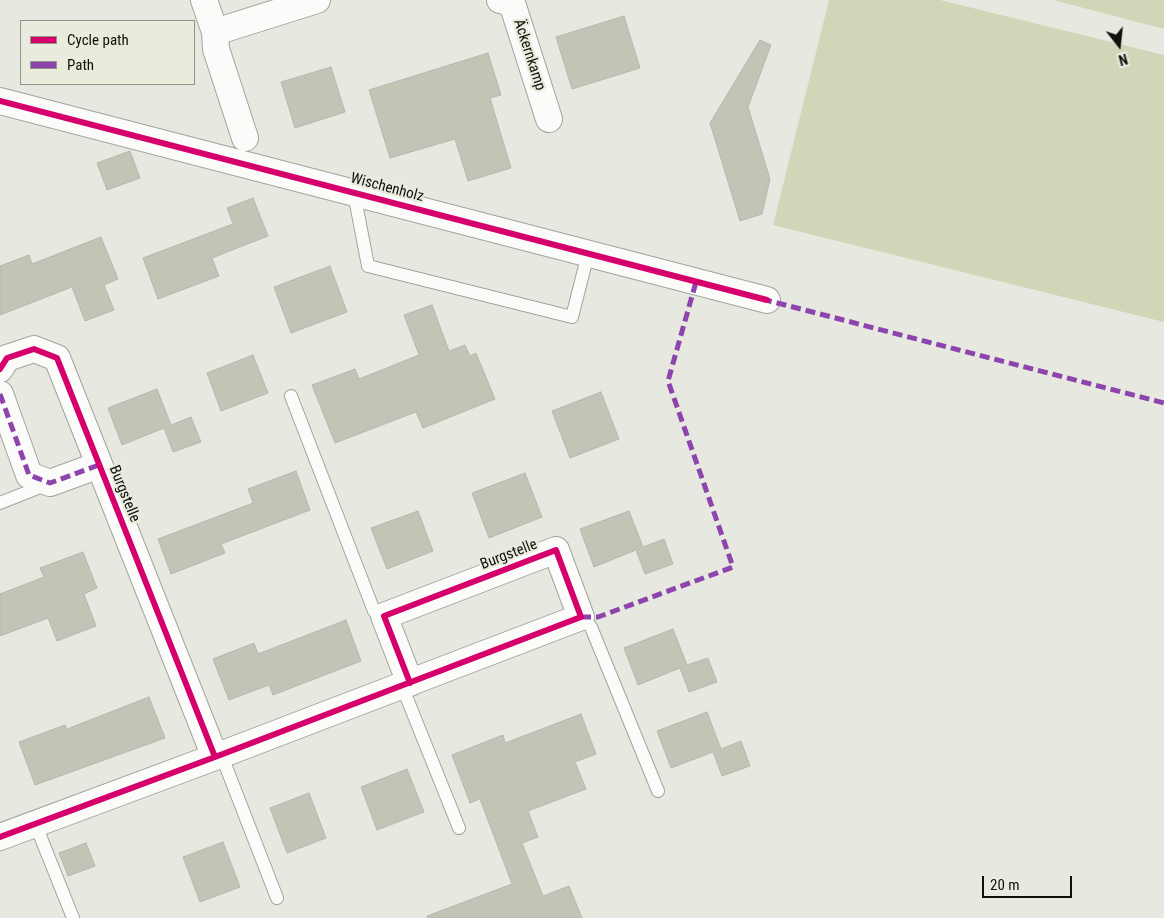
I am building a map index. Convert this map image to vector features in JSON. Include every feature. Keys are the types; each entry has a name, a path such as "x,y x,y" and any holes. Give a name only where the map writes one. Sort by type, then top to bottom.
{"street":[{"path":"204,0 215,32 216,49 245,138"},
{"path":"215,32 317,0"},
{"name":"Äckernkamp","path":"500,0 512,3 549,120"},
{"name":"Wischenholz","path":"0,100 767,300"},
{"name":"Burgstelle","path":"0,369 8,358 34,349 57,358 218,756"},
{"path":"0,394 30,475 50,483"},
{"name":"Burgstelle","path":"50,483 99,465"},
{"name":"Burgstelle","path":"384,616 556,550 581,617"},
{"path":"384,616 406,684"},
{"path":"0,837 581,617"}],"lane":[{"path":"354,193 368,266 572,317 588,254"},
{"path":"291,396 374,610 384,616"},
{"path":"0,503 50,483"},
{"path":"581,617 591,627 658,791"},
{"path":"406,684 459,828"},
{"path":"218,756 277,898"},
{"path":"35,823 74,918"}],"green space":[{"path":"829,0 940,0 1164,55 1164,322 773,225"},
{"path":"1053,0 1164,0 1164,29"}],"building":[{"path":"624,16 640,68 572,89 556,37"},
{"path":"760,40 771,45 748,107 770,179 762,214 740,221 710,123"},
{"path":"488,53 501,95 490,98 511,168 468,181 455,139 390,158 369,90"},
{"path":"331,67 345,112 295,128 281,82"},
{"path":"130,151 140,178 107,190 97,163"},
{"path":"253,198 268,236 212,258 219,276 158,299 143,258 233,224 227,208"},
{"path":"101,237 118,279 104,285 114,310 85,321 72,287 0,315 0,266 29,255 32,264"},
{"path":"330,266 347,312 291,333 274,287"},
{"path":"432,305 449,351 465,345 470,356 476,353 495,399 423,428 416,412 335,443 312,385 355,369 359,379 419,355 404,315"},
{"path":"253,355 268,393 221,411 207,373"},
{"path":"157,389 171,425 191,417 201,442 173,452 164,428 122,445 108,408"},
{"path":"601,392 619,439 570,458 552,411"},
{"path":"296,471 310,510 221,544 225,553 171,574 158,539 253,503 248,489"},
{"path":"525,473 542,517 489,538 472,493"},
{"path":"418,511 433,551 387,569 371,528"},
{"path":"629,511 643,547 664,539 673,564 645,574 636,550 594,567 580,529"},
{"path":"83,552 97,588 84,594 96,626 57,641 48,618 0,636 0,594 44,577 40,568"},
{"path":"346,620 361,661 273,695 269,685 229,700 213,659 254,643 258,654"},
{"path":"673,629 687,665 708,658 717,682 689,692 680,668 638,685 624,648"},
{"path":"149,697 165,738 35,785 19,742 65,725 67,729"},
{"path":"707,712 721,749 741,741 750,766 722,776 713,752 671,768 657,731"},
{"path":"581,714 596,754 575,762 586,789 528,811 538,837 522,843 543,896 569,886 582,918 428,918 427,916 512,884 480,799 470,803 452,755 503,735 505,743"},
{"path":"407,769 424,812 377,830 361,787"},
{"path":"309,793 326,838 287,853 270,808"},
{"path":"223,842 240,887 200,902 183,857"},
{"path":"86,843 95,866 68,876 59,853"}],"marked path":[{"path":"581,617 598,617 733,567 668,381 696,282"},
{"path":"762,299 1164,403"},
{"path":"0,394 29,475 50,483 99,465"}],"cycle path":[{"path":"0,101 767,300"},
{"path":"0,369 7,358 34,349 57,358 215,757 0,837"},
{"path":"215,757 581,617 556,550 384,616 410,683"}]}
